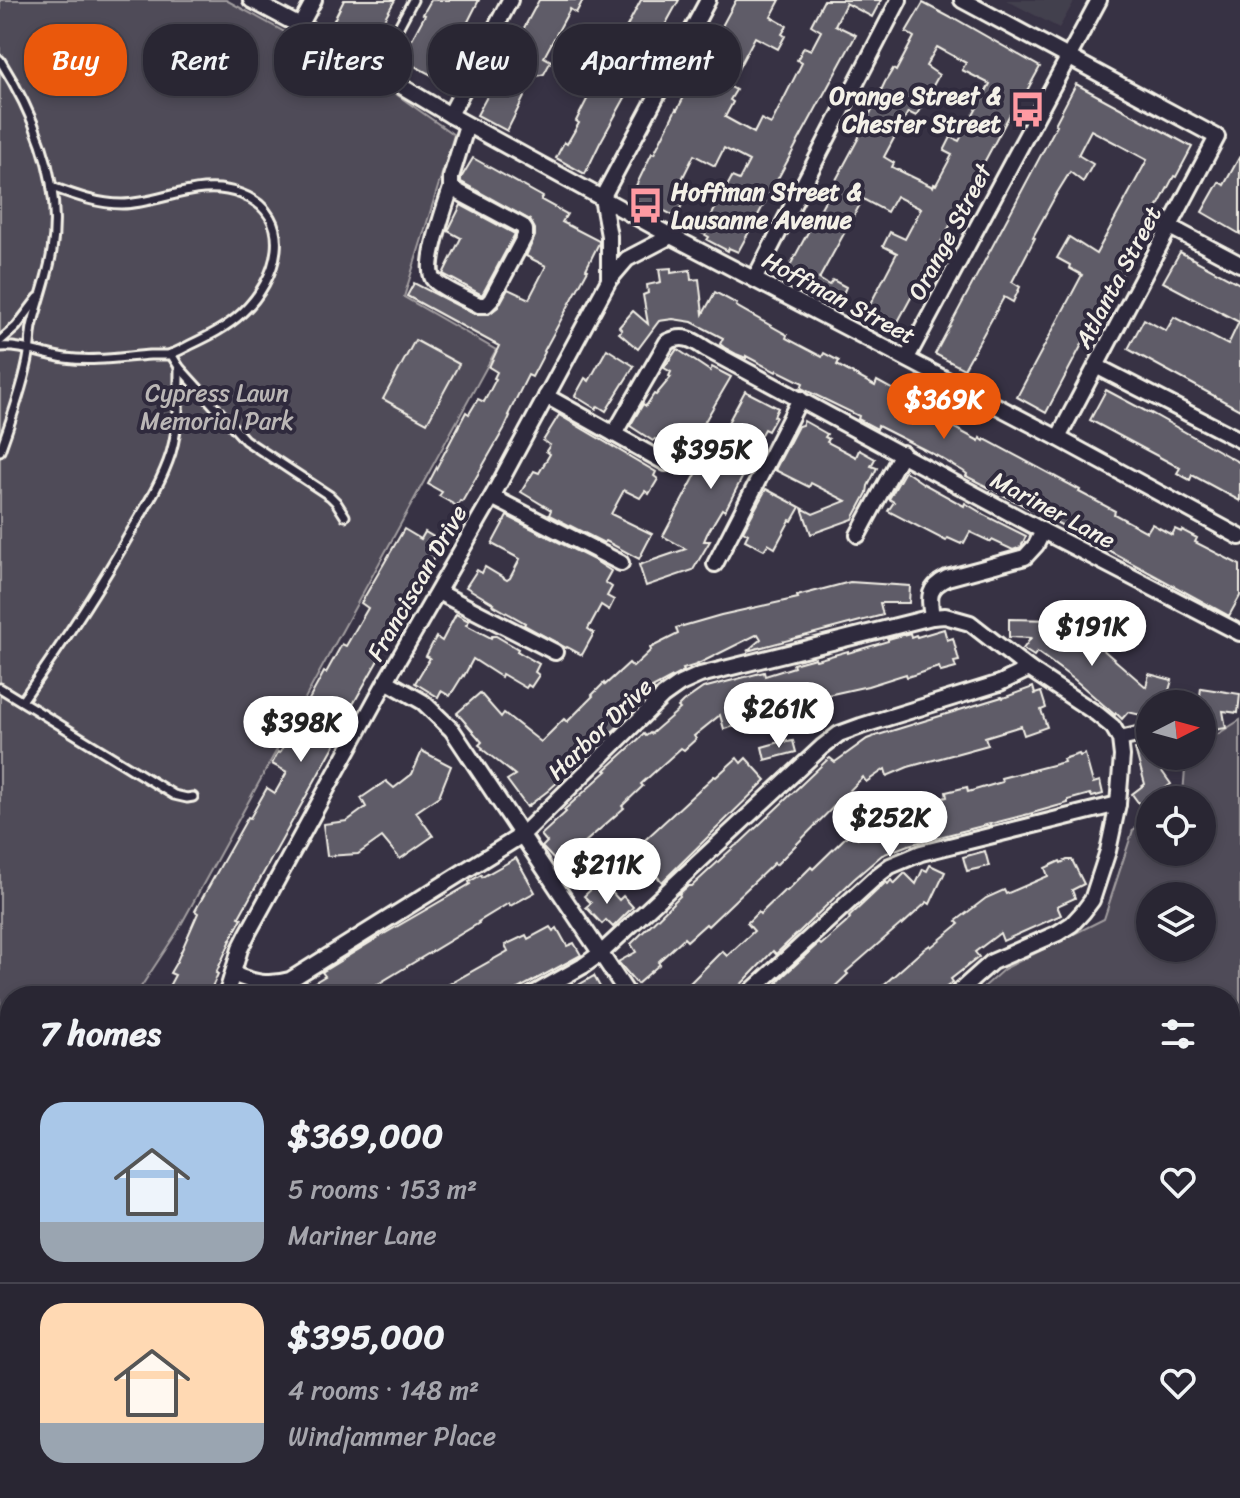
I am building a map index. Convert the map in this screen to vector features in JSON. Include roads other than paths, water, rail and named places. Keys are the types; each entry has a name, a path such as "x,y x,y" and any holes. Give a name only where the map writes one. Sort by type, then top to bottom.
{"street":[{"name":"Hoffman Street","path":"251,0 296,24"},
{"path":"301,24 314,0"},
{"path":"450,115 510,0"},
{"path":"602,198 708,0"},
{"path":"755,278 899,0"},
{"path":"962,0 1068,57"},
{"name":"Orange Street","path":"907,358 1099,0"},
{"name":"Atlanta Street","path":"1058,438 1217,137 1068,57"},
{"name":"Hoffman Street","path":"412,93 671,236 907,358 1240,537"},
{"path":"451,188 525,230 525,236 486,305 479,305 430,275 431,257 467,125"},
{"name":"Franciscan Drive","path":"602,198 609,236 609,280"},
{"path":"1170,227 1240,264"},
{"name":"Franciscan Drive","path":"229,986 248,933 386,681 492,497 609,280 627,259 671,236"},
{"name":"Mariner Lane","path":"614,434 667,342 676,337 685,337 1043,531 1240,633"},
{"path":"1096,366 1240,440"},
{"path":"546,396 666,463"},
{"path":"715,564 800,399"},
{"path":"858,535 902,453"},
{"path":"492,497 621,563"},
{"path":"965,986 992,962 1058,933 1083,912 1092,900 1100,877 1118,804 1122,756 1120,739 1113,727 1029,669 970,623 945,616 932,617 930,596 938,582 1025,557 1043,531"},
{"path":"438,592 555,652"},
{"name":"Harbor Drive","path":"233,974 255,983 275,984 290,980 522,835 663,696 680,684 700,675 932,617"},
{"path":"548,986 601,953 839,734 1000,683 1029,669"},
{"path":"386,681 423,702 452,730 622,986"},
{"path":"1120,739 1136,735"},
{"path":"757,986 890,866 921,853 1118,804"}],"lane":[{"path":"400,24 413,0"},
{"path":"0,60 41,144 55,210 54,237 45,284 32,328 24,376 0,451"},
{"path":"45,284 25,316 0,344 66,358 96,360 171,354 232,322 260,292 277,249 276,228 266,210 243,194 203,189 124,204 100,202 52,187"},
{"path":"171,354 242,437 330,496 345,516"},
{"path":"22,701 98,588 164,472 177,428 179,367"},
{"path":"0,688 174,795 193,797"}],"place":[{"name":"Orange Street & Chester Street","path":"1027,110"},
{"name":"Hoffman Street & Lausanne Avenue","path":"645,206"}],"park label":[{"name":"Cypress Lawn Memorial Park","path":"217,407"}]}
